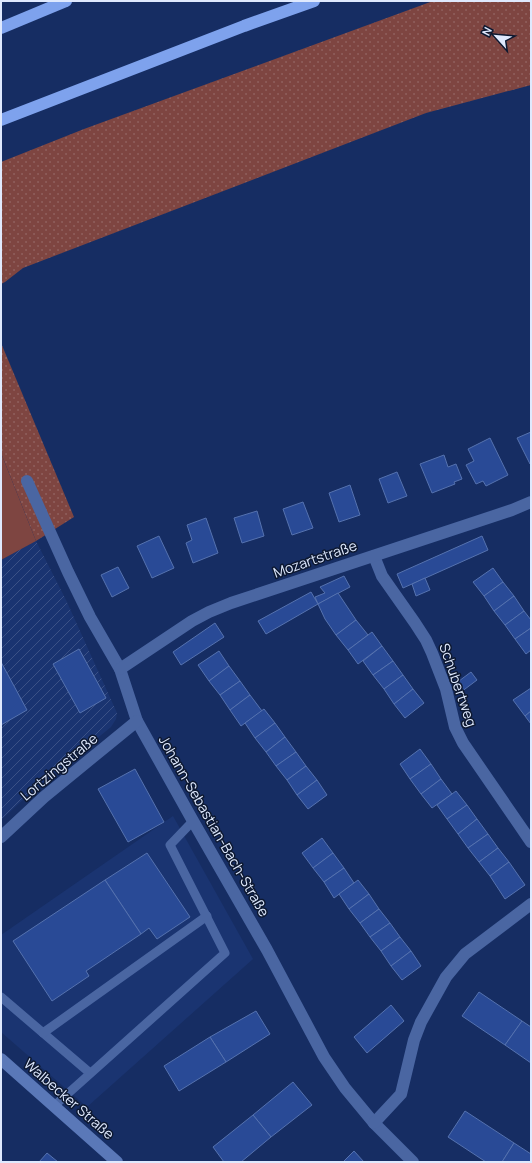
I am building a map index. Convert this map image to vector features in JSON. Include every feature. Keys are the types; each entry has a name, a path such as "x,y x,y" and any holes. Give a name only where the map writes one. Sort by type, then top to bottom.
{"highway":[{"path":"1,28 66,1"},
{"path":"1,120 244,26 314,1"}],"main road":[{"name":"Walbecker Straße","path":"1,1059 117,1162"}],"street":[{"name":"Johann-Sebastian-Bach-Straße","path":"27,481 90,617 120,669 137,721 267,950 324,1057 345,1088 374,1122 413,1162"},
{"name":"Mozartstraße","path":"120,669 192,621 231,603 512,510 531,502"},
{"name":"Schubertweg","path":"374,556 382,576 415,623 432,653 446,689 455,726 463,744 531,842"},
{"name":"Lortzingstraße","path":"1,837 44,797 137,721"},
{"path":"374,1122 400,1094 414,1040 421,1022 446,977 465,954 531,904"}],"lane":[{"path":"54,1106 225,953 170,845 193,821"},
{"path":"43,1033 207,916"},
{"path":"1,996 90,1073"}],"shaded area":[{"path":"433,1 531,1 531,85 426,113 23,268 1,284 1,162 84,129"},
{"path":"1,343 74,517 36,541 1,453"},
{"path":"1,453 36,541 1,560"},
{"path":"36,541 66,600 117,713 116,719 111,727 38,786 1,820 1,560"},
{"path":"173,816 253,959 87,1107 1,1032 1,935"}],"building":[{"path":"531,432 531,463 530,464 517,438"},
{"path":"490,438 508,475 486,486 483,481 476,484 466,465 474,461 468,449"},
{"path":"444,455 448,467 456,464 462,479 454,482 455,484 432,493 420,464"},
{"path":"397,472 407,496 388,503 379,479"},
{"path":"350,485 360,515 339,522 329,493"},
{"path":"303,502 313,528 292,535 283,509"},
{"path":"257,511 264,536 242,543 234,518"},
{"path":"206,518 218,553 193,563 186,543 192,540 187,525"},
{"path":"159,536 174,568 152,578 137,546"},
{"path":"482,536 488,550 403,588 397,574"},
{"path":"118,567 129,588 112,597 101,575"},
{"path":"493,568 503,582 484,596 473,582"},
{"path":"344,576 350,587 318,604 315,597 325,593 320,587"},
{"path":"425,578 430,590 416,596 412,584"},
{"path":"503,582 514,596 494,611 484,596"},
{"path":"311,592 318,604 266,634 258,621"},
{"path":"338,593 356,620 336,635 325,619 318,604"},
{"path":"514,596 524,611 505,625 494,611"},
{"path":"524,611 531,620 531,628 515,639 505,625"},
{"path":"356,620 368,635 348,650 336,635"},
{"path":"215,623 224,637 181,665 173,652"},
{"path":"531,628 531,650 526,654 515,639"},
{"path":"372,632 382,646 358,664 348,650"},
{"path":"382,646 393,661 373,675 363,661"},
{"path":"79,649 106,698 80,713 53,664"},
{"path":"219,651 229,666 209,681 198,665"},
{"path":"393,661 403,675 384,689 373,675"},
{"path":"1,662 27,710 1,725"},
{"path":"229,666 240,681 220,695 209,681"},
{"path":"471,672 477,680 461,692 455,684"},
{"path":"403,675 413,689 394,704 384,689"},
{"path":"240,681 250,695 230,710 220,695"},
{"path":"531,688 531,711 525,716 513,700"},
{"path":"413,689 424,703 405,718 394,704"},
{"path":"250,695 262,711 241,726 230,710"},
{"path":"264,709 275,723 255,738 245,723"},
{"path":"531,711 531,724 525,716"},
{"path":"275,723 285,737 266,752 255,738"},
{"path":"285,737 296,752 276,766 266,752"},
{"path":"420,749 431,764 410,779 400,764"},
{"path":"296,752 306,766 287,780 276,766"},
{"path":"431,764 441,779 421,794 410,779"},
{"path":"306,766 317,780 297,795 287,780"},
{"path":"135,769 164,822 128,842 98,789"},
{"path":"441,779 452,794 432,808 421,794"},
{"path":"317,780 327,795 308,809 297,795"},
{"path":"456,791 467,805 447,819 437,805"},
{"path":"467,805 477,819 458,834 447,819"},
{"path":"477,819 488,834 468,848 458,834"},
{"path":"488,834 498,848 479,862 468,848"},
{"path":"322,838 333,853 313,868 302,853"},
{"path":"498,848 509,862 490,876 479,862"},
{"path":"147,853 190,917 157,939 149,928 141,934 105,880"},
{"path":"333,853 344,868 324,882 313,868"},
{"path":"509,862 525,885 505,899 490,876"},
{"path":"344,868 354,883 334,898 324,882"},
{"path":"105,880 141,934 86,971 89,976 52,1001 13,941"},
{"path":"358,880 369,894 349,909 339,894"},
{"path":"369,894 379,909 360,923 349,909"},
{"path":"379,909 390,923 370,937 360,923"},
{"path":"390,923 400,937 381,951 370,937"},
{"path":"400,937 411,951 391,966 381,951"},
{"path":"411,951 421,966 402,980 391,966"},
{"path":"479,992 522,1021 505,1045 462,1016"},
{"path":"391,1005 404,1021 367,1053 354,1037"},
{"path":"256,1011 270,1034 226,1062 210,1037"},
{"path":"522,1021 531,1027 531,1063 505,1045"},
{"path":"210,1037 226,1062 179,1091 164,1066"},
{"path":"293,1082 312,1105 271,1137 253,1115"},
{"path":"465,1111 514,1143 502,1162 486,1162 448,1137"},
{"path":"253,1115 271,1137 241,1162 224,1162 213,1147"},
{"path":"514,1143 531,1154 531,1162 502,1162"},
{"path":"354,1151 364,1162 343,1162"},
{"path":"47,1153 58,1162 39,1162"}]}
